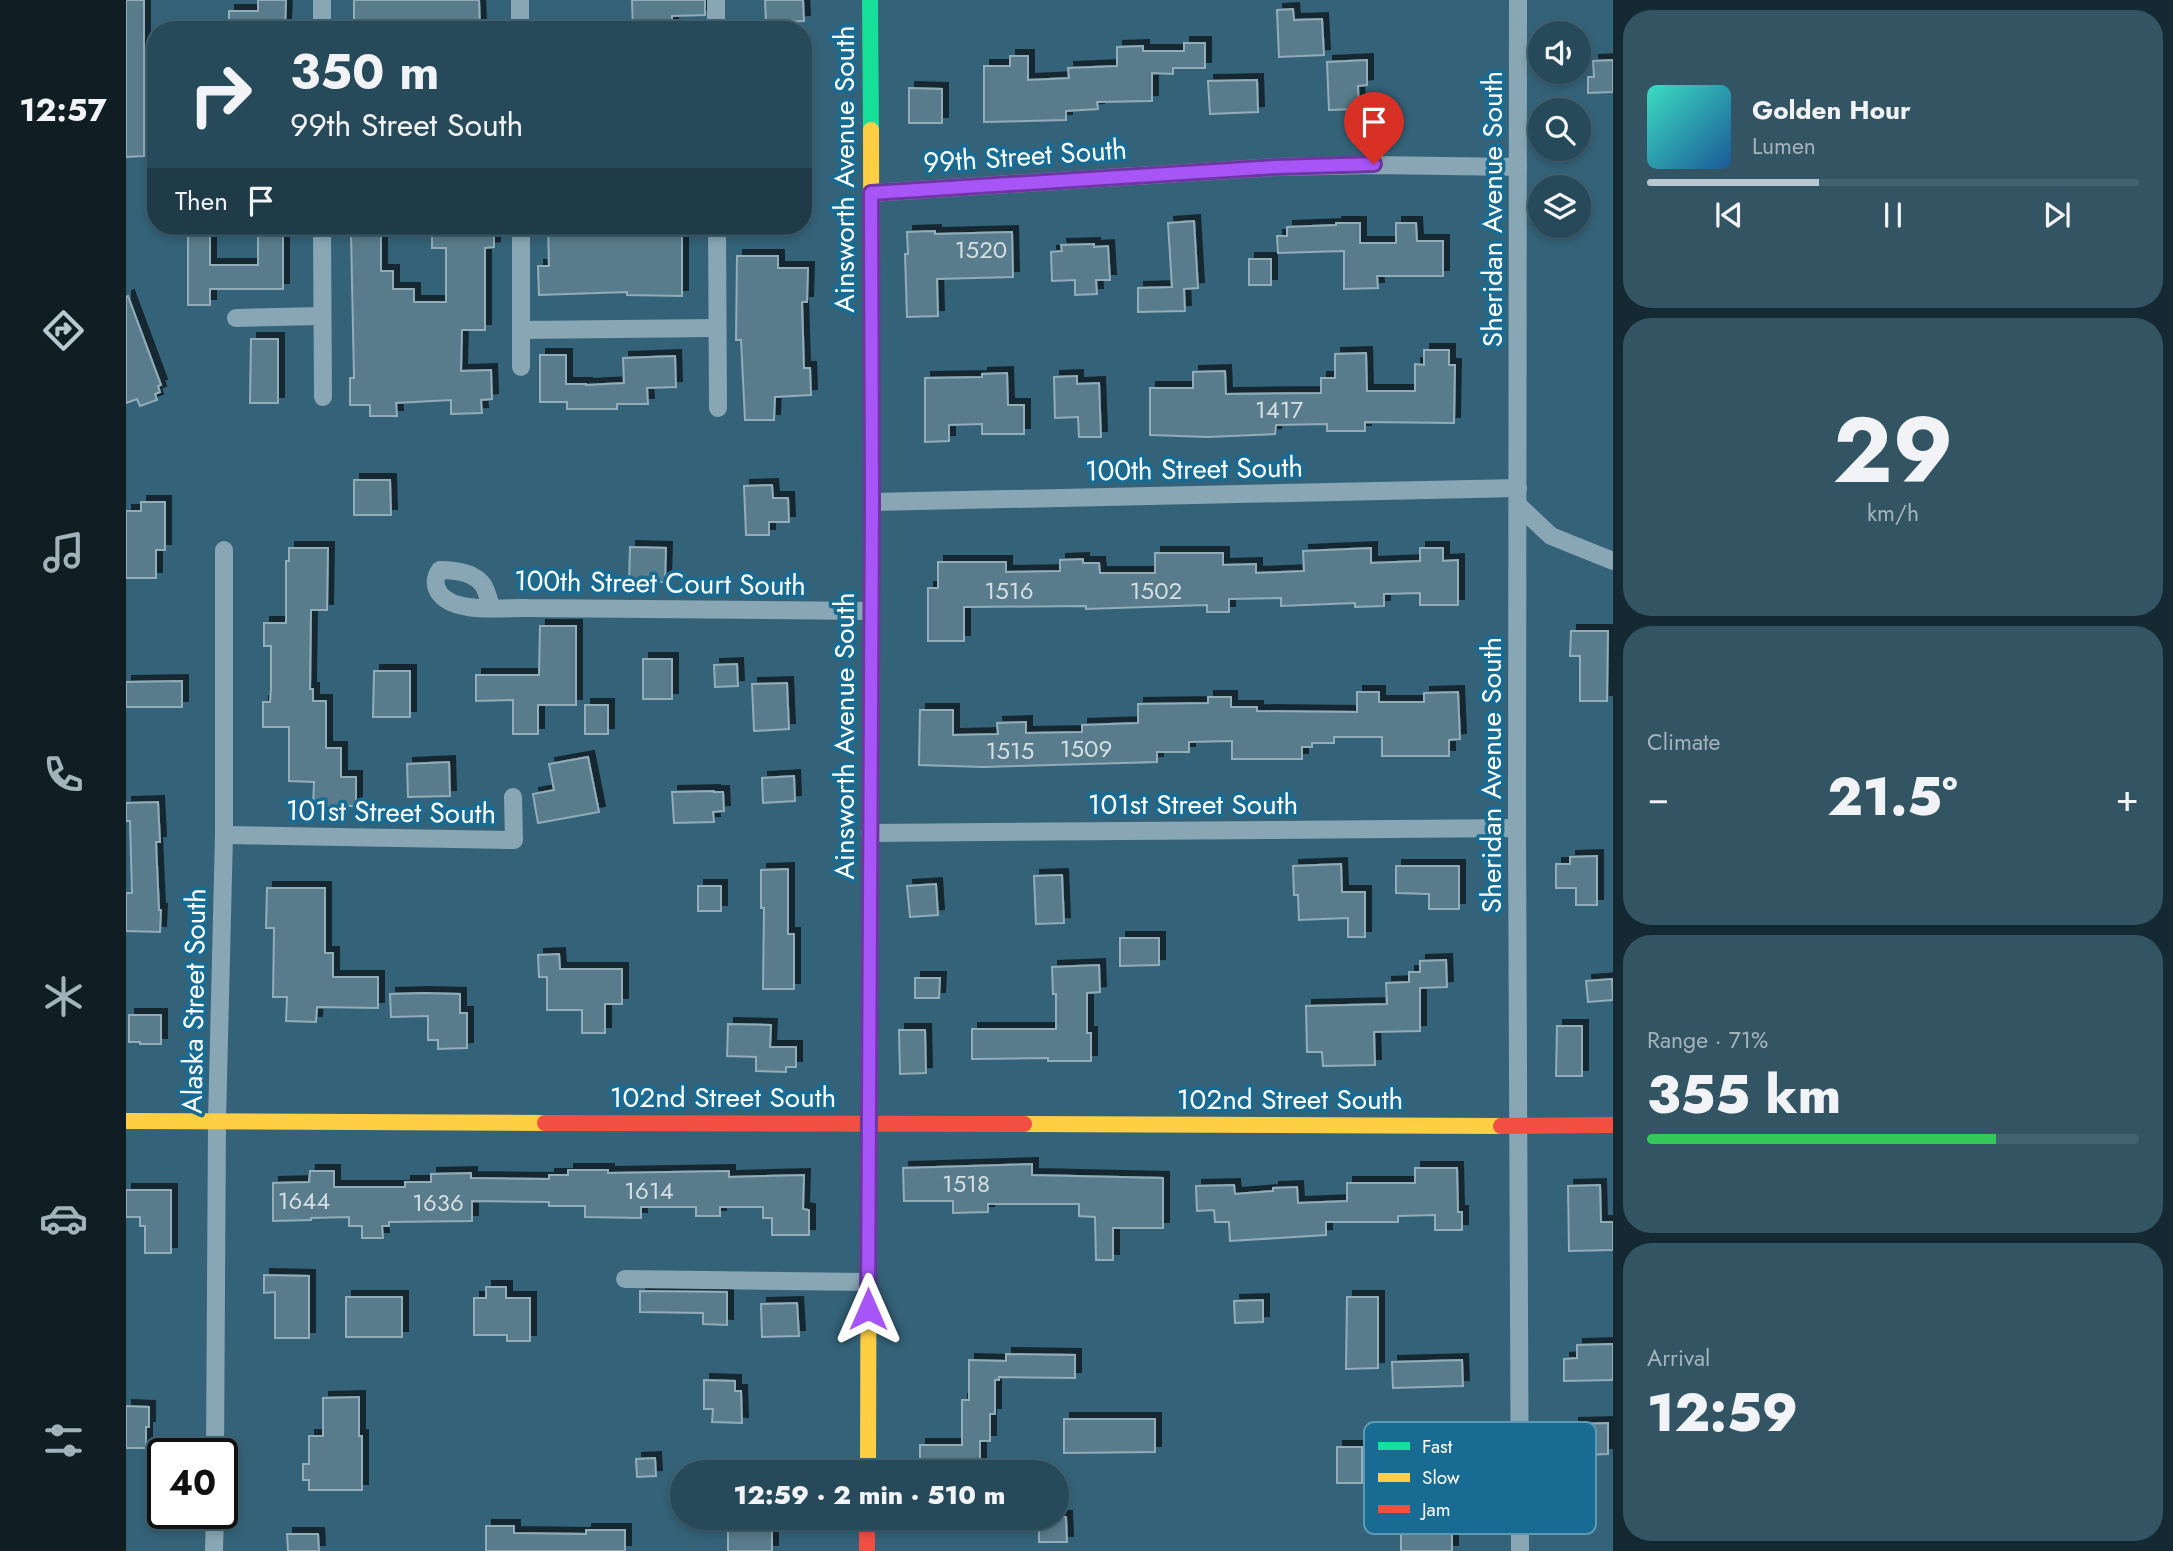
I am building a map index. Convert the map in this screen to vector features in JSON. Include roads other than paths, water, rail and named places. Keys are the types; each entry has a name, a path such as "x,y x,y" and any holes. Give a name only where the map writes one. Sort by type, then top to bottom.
{"street":[{"path":"322,0 322,21"},
{"path":"520,0 520,21"},
{"path":"716,0 716,21"},
{"name":"Ainsworth Avenue South","path":"868,1460 872,502 870,0"},
{"name":"Sheridan Avenue South","path":"1518,0 1519,1422"},
{"name":"99th Street South","path":"871,193 1276,167 1374,164 1518,167"},
{"path":"322,235 323,397"},
{"path":"521,235 521,368"},
{"path":"717,235 718,408"},
{"path":"236,318 322,316"},
{"path":"521,330 717,328"},
{"path":"1518,496 1551,537 1613,561"},
{"name":"100th Street South","path":"872,502 1518,496"},
{"name":"Alaska Street South","path":"215,1438 217,1121 224,835 224,550"},
{"name":"100th Street Court South","path":"491,607 871,611"},
{"name":"101st Street South","path":"224,835 514,841 513,797"},
{"name":"101st Street South","path":"870,833 1517,828"},
{"name":"102nd Street South","path":"126,1121 1613,1125"},
{"path":"625,1279 868,1282"},
{"path":"214,1551 215,1529"},
{"path":"867,1530 867,1551"}]}
